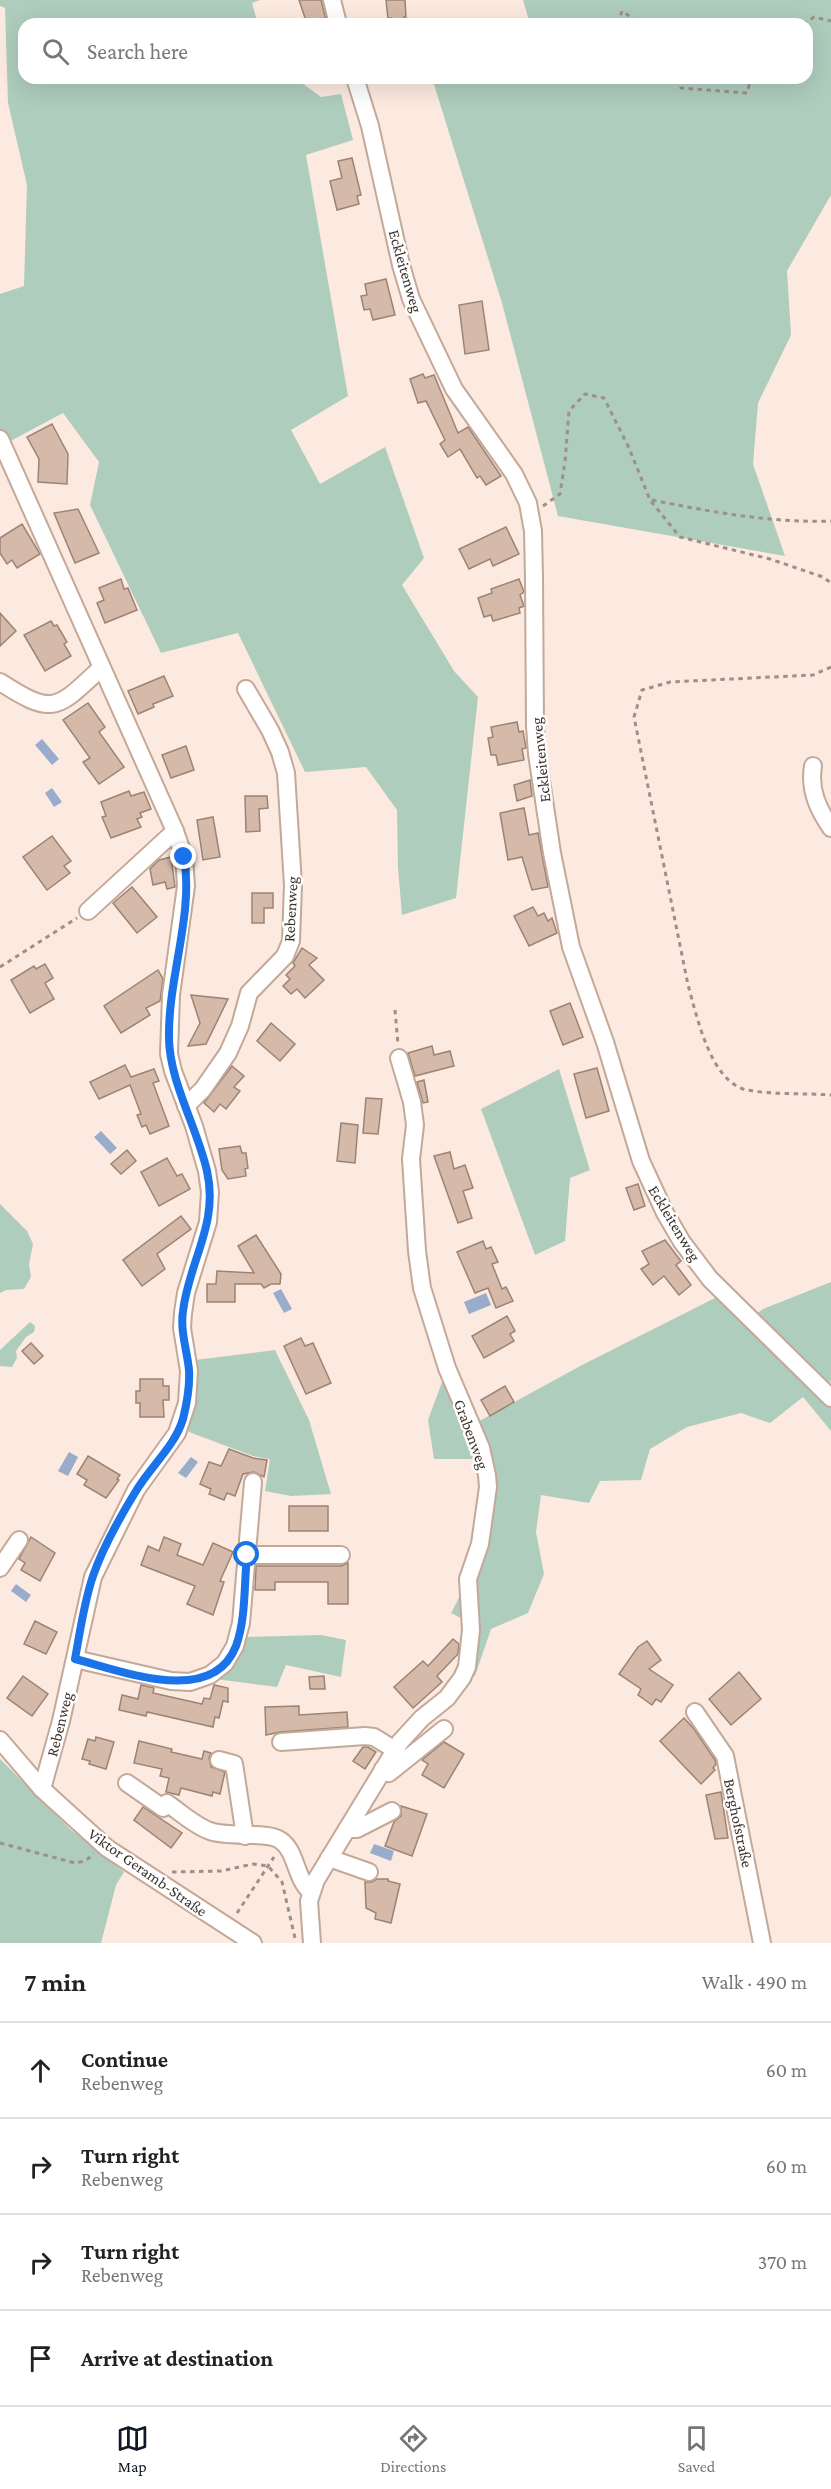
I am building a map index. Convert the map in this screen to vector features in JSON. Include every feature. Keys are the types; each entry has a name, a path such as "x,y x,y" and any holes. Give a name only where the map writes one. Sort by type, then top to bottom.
{"street":[{"path":"332,0 336,18"},
{"name":"Eckleitenweg","path":"357,84 370,126 401,265 411,299 454,389 514,474 524,492 531,514 535,613 535,726 538,765 552,853 571,947 605,1042 640,1161 682,1242 710,1278 831,1398"},
{"name":"Rebenweg","path":"0,439 175,831 184,857 186,886 171,994 168,1035 173,1071 207,1171 210,1192 208,1222 186,1293 183,1313 182,1328 189,1371 187,1403 177,1433 136,1490 98,1564 90,1588 61,1721 42,1789"},
{"path":"0,682 39,704 55,705 73,694 101,668"},
{"name":"Rebenweg","path":"186,1106 203,1089 228,1053 240,1026 249,993 285,956 291,941 293,885 286,773 270,730 246,689"},
{"path":"813,766 812,790 831,828"},
{"path":"88,910 175,831"},
{"name":"Grabenweg","path":"312,1943 308,1914 311,1892 329,1858 395,1750 411,1728 455,1689 467,1667 471,1630 468,1579 480,1544 488,1488 488,1475 481,1448 447,1368 422,1288 411,1159 415,1125 412,1102 399,1058"},
{"path":"75,1659 171,1681 190,1682 210,1675 225,1663 236,1646 241,1623 253,1482"},
{"path":"0,1568 19,1540"},
{"path":"247,1555 341,1555"},
{"name":"Berghofstraße","path":"696,1712 725,1756 762,1943"},
{"path":"382,1769 389,1773 444,1729"},
{"path":"281,1742 365,1736 374,1737 395,1750"},
{"name":"Viktor Geramb-Straße","path":"0,1740 42,1789 107,1848 253,1943"},
{"path":"219,1760 234,1764 244,1836"},
{"path":"127,1784 163,1808 167,1803 208,1831 274,1837 282,1841 288,1849 304,1886 311,1892"},
{"path":"347,1829 357,1829 392,1811"},
{"path":"329,1858 369,1872"}],"path":[{"path":"620,18 622,11 632,18"},
{"path":"812,18 831,21"},
{"path":"680,84 681,88 747,93 749,84"},
{"path":"531,514 560,494 569,411 585,394 604,398 629,448 650,500 680,537 770,559 823,577 831,584"},
{"path":"650,500 757,519 788,522 831,521"},
{"path":"831,667 813,675 670,682 642,690 634,717 688,985 701,1028 716,1064 727,1079 746,1089 831,1095"},
{"path":"0,967 88,910"},
{"path":"395,1010 399,1058"},
{"path":"0,1843 75,1863 85,1861 97,1851 107,1848"},
{"path":"234,1917 274,1857"},
{"path":"167,1873 181,1870 221,1871 253,1864 268,1866 282,1882 286,1911 296,1943"}],"green space":[{"path":"0,0 260,0 252,3 256,18 18,18 18,84 303,84 321,97 341,94 353,140 306,155 348,396 291,430 320,484 385,447 424,558 402,585 454,671 478,697 456,898 402,915 397,810 366,767 305,772 238,633 161,653 90,505 99,462 63,413 3,445 0,436 0,294 24,286 27,185 8,103 5,8 0,6"},
{"path":"523,0 831,0 831,195 787,271 791,335 758,403 753,464 785,556 558,516 502,303 434,84 813,84 813,18 528,18"},
{"path":"559,1069 590,1170 570,1178 565,1241 535,1255 481,1109"},
{"path":"0,1204 27,1231 33,1244 29,1264 31,1277 24,1289 6,1290 0,1293"},
{"path":"831,1282 831,1379 829,1389 831,1391 831,1431 803,1397 770,1423 741,1413 687,1427 650,1449 641,1480 600,1481 589,1503 541,1495 536,1532 544,1574 528,1613 491,1629 475,1676 471,1674 474,1625 451,1613 489,1540 496,1468 471,1459 434,1459 428,1420 442,1382 472,1425 584,1364 717,1297 743,1324 763,1309"},
{"path":"30,1322 35,1326 34,1332 26,1337 16,1351 17,1358 12,1367 0,1366 0,1350"},
{"path":"275,1350 309,1420 331,1494 291,1496 265,1491 270,1459 253,1456 189,1432 187,1429 197,1384 195,1360"},
{"path":"321,1635 346,1640 341,1677 286,1665 277,1687 215,1679 245,1637"},
{"path":"0,1759 70,1829 124,1872 116,1885 101,1943 0,1943"}],"water":[{"path":"42,739 59,759 52,765 35,745"},
{"path":"52,788 62,802 54,807 45,793"},
{"path":"101,1131 117,1148 110,1154 94,1137"},
{"path":"281,1289 292,1309 284,1313 273,1293"},
{"path":"486,1293 491,1305 469,1314 464,1302"},
{"path":"69,1452 78,1457 68,1476 58,1471"},
{"path":"191,1457 198,1462 186,1478 178,1473"},
{"path":"16,1584 31,1595 26,1602 11,1591"},
{"path":"374,1844 394,1851 391,1861 370,1853"}],"building":[{"path":"299,0 321,0 326,18 305,18"},
{"path":"386,0 405,0 406,17 388,18"},
{"path":"352,158 361,195 357,196 359,204 337,210 330,181 342,178 338,161"},
{"path":"386,279 395,315 373,320 370,309 364,310 361,296 367,295 365,284"},
{"path":"482,301 489,350 465,354 459,305"},
{"path":"423,374 425,378 434,375 458,433 468,427 501,476 486,485 480,476 477,478 460,449 448,457 440,444 445,440 426,401 418,403 410,379"},
{"path":"52,424 68,454 67,484 38,482 39,459 27,437"},
{"path":"78,509 99,553 75,563 54,513"},
{"path":"22,524 40,554 17,568 12,560 7,564 0,553 0,538"},
{"path":"506,527 519,554 493,566 490,559 469,569 459,549"},
{"path":"121,579 124,589 128,588 137,610 105,623 97,603 104,600 99,588"},
{"path":"519,579 524,592 520,595 524,606 519,608 520,613 493,621 491,615 484,617 478,598 492,593 491,589"},
{"path":"0,613 16,631 0,646"},
{"path":"51,621 54,626 57,625 67,642 64,644 71,656 45,671 24,635"},
{"path":"164,676 173,696 153,704 154,707 138,714 128,691"},
{"path":"88,703 105,727 99,732 124,767 99,784 83,762 90,758 63,720"},
{"path":"517,722 519,732 523,731 526,748 522,749 524,760 498,765 496,755 491,755 488,738 493,737 491,727"},
{"path":"186,746 194,770 171,778 162,755"},
{"path":"530,780 532,796 517,801 514,785"},
{"path":"129,791 131,796 144,792 151,809 140,813 142,817 137,819 141,827 111,838 102,817 106,816 101,802"},
{"path":"245,796 267,796 268,808 259,809 260,831 246,832"},
{"path":"524,808 529,835 538,833 548,887 532,890 522,857 508,860 500,813"},
{"path":"213,817 220,857 203,860 197,820"},
{"path":"52,836 71,861 64,866 70,873 47,890 23,857"},
{"path":"171,857 175,887 167,889 165,882 153,885 150,869 159,860"},
{"path":"132,887 157,917 137,933 113,903"},
{"path":"252,893 273,893 273,908 264,908 264,923 252,923"},
{"path":"533,907 538,916 544,913 548,921 552,918 557,933 529,946 514,916"},
{"path":"302,948 317,958 309,965 324,980 305,998 297,989 291,994 283,986 290,979 286,975 295,966 293,963"},
{"path":"45,964 53,978 45,983 54,999 30,1013 11,980 34,966 36,969"},
{"path":"158,970 163,979 160,1001 146,1008 150,1015 121,1033 104,1006"},
{"path":"191,995 228,999 206,1044 188,1046 200,1023"},
{"path":"570,1003 583,1037 563,1045 550,1011"},
{"path":"271,1023 295,1044 280,1061 257,1041"},
{"path":"432,1046 434,1055 450,1051 454,1066 415,1076 408,1053"},
{"path":"125,1065 131,1077 154,1069 159,1081 153,1083 169,1126 150,1134 146,1125 142,1127 137,1115 141,1114 130,1085 99,1099 90,1082"},
{"path":"232,1066 244,1076 234,1087 240,1091 226,1109 220,1104 214,1112 204,1103"},
{"path":"597,1068 609,1111 586,1118 574,1074"},
{"path":"424,1080 428,1102 423,1103 417,1082"},
{"path":"366,1098 382,1099 378,1134 363,1133"},
{"path":"341,1123 358,1125 355,1163 337,1161"},
{"path":"240,1146 242,1153 246,1153 248,1168 245,1169 246,1176 228,1179 222,1170 219,1149"},
{"path":"127,1150 136,1161 121,1174 111,1164"},
{"path":"450,1152 454,1169 465,1165 473,1188 463,1191 472,1218 458,1223 434,1156"},
{"path":"167,1158 177,1176 182,1174 190,1189 159,1206 141,1172"},
{"path":"638,1184 645,1206 634,1210 626,1188"},
{"path":"181,1216 191,1229 157,1254 165,1269 142,1286 123,1260"},
{"path":"256,1235 281,1274 280,1284 271,1284 264,1288 261,1284 235,1284 235,1302 207,1302 207,1284 216,1284 217,1271 254,1273 238,1246"},
{"path":"665,1240 681,1261 676,1265 691,1285 679,1295 664,1276 653,1285 641,1269 649,1264 642,1251"},
{"path":"483,1241 486,1249 491,1247 498,1262 492,1264 502,1289 506,1287 513,1301 496,1308 488,1288 475,1293 457,1252"},
{"path":"507,1316 515,1331 510,1334 514,1341 484,1358 472,1336"},
{"path":"301,1338 305,1346 313,1343 331,1383 306,1394 284,1346"},
{"path":"31,1343 43,1356 34,1364 22,1351"},
{"path":"140,1379 163,1379 163,1386 169,1386 169,1400 163,1400 164,1417 140,1417 140,1403 136,1403 136,1391 140,1391"},
{"path":"505,1386 514,1402 490,1416 481,1400"},
{"path":"229,1449 253,1458 267,1460 264,1477 254,1472 243,1474 235,1496 227,1493 224,1500 209,1494 211,1489 200,1484 209,1462 221,1466"},
{"path":"88,1456 120,1475 106,1498 84,1485 87,1480 77,1474"},
{"path":"289,1506 328,1506 328,1531 289,1531"},
{"path":"31,1537 55,1553 40,1581 21,1570 25,1563 19,1559"},
{"path":"164,1537 181,1544 177,1555 203,1565 213,1543 233,1552 220,1581 224,1582 213,1615 187,1604 195,1586 141,1565 148,1546 159,1551"},
{"path":"348,1563 348,1604 328,1604 328,1582 275,1582 275,1590 255,1590 256,1566 341,1566"},
{"path":"35,1621 57,1632 46,1654 24,1644"},
{"path":"453,1639 459,1644 458,1654 437,1676 442,1682 413,1708 394,1687 423,1661 428,1666"},
{"path":"647,1641 661,1660 649,1669 673,1685 661,1702 656,1699 652,1705 638,1695 641,1689 619,1674 638,1647"},
{"path":"739,1672 761,1699 731,1725 709,1699"},
{"path":"23,1676 48,1694 32,1716 7,1698"},
{"path":"324,1676 325,1689 310,1689 309,1677"},
{"path":"141,1685 154,1688 153,1693 202,1704 204,1698 210,1699 214,1685 228,1688 228,1702 223,1701 219,1718 215,1717 213,1727 147,1712 146,1716 119,1710 122,1695 138,1699"},
{"path":"299,1706 299,1715 347,1712 348,1727 266,1735 265,1707"},
{"path":"684,1718 715,1760 716,1764 713,1768 715,1770 701,1784 660,1741"},
{"path":"96,1737 114,1742 106,1769 89,1764 90,1761 82,1759 88,1739 95,1741"},
{"path":"139,1741 202,1759 204,1751 211,1753 209,1758 211,1767 225,1772 220,1794 213,1792 212,1796 181,1788 179,1795 166,1792 169,1778 160,1776 162,1769 134,1763"},
{"path":"444,1742 464,1754 444,1788 422,1775 428,1764 422,1760"},
{"path":"363,1747 376,1752 365,1769 353,1761"},
{"path":"721,1792 728,1838 715,1839 706,1795"},
{"path":"401,1806 427,1814 412,1856 385,1846 394,1822 401,1816"},
{"path":"143,1807 182,1833 171,1848 134,1820"},
{"path":"388,1879 388,1881 400,1884 391,1923 375,1919 376,1913 366,1908 365,1882"}],"route":[{"path":"184,857 186,886 171,994 169,1054 194,1126 207,1171 210,1192 208,1222 186,1293 183,1313 182,1328 189,1371 187,1403 177,1433 136,1490 98,1564 90,1588 75,1659 171,1681 190,1682 210,1675 225,1663 236,1646 241,1623 247,1555"}]}
